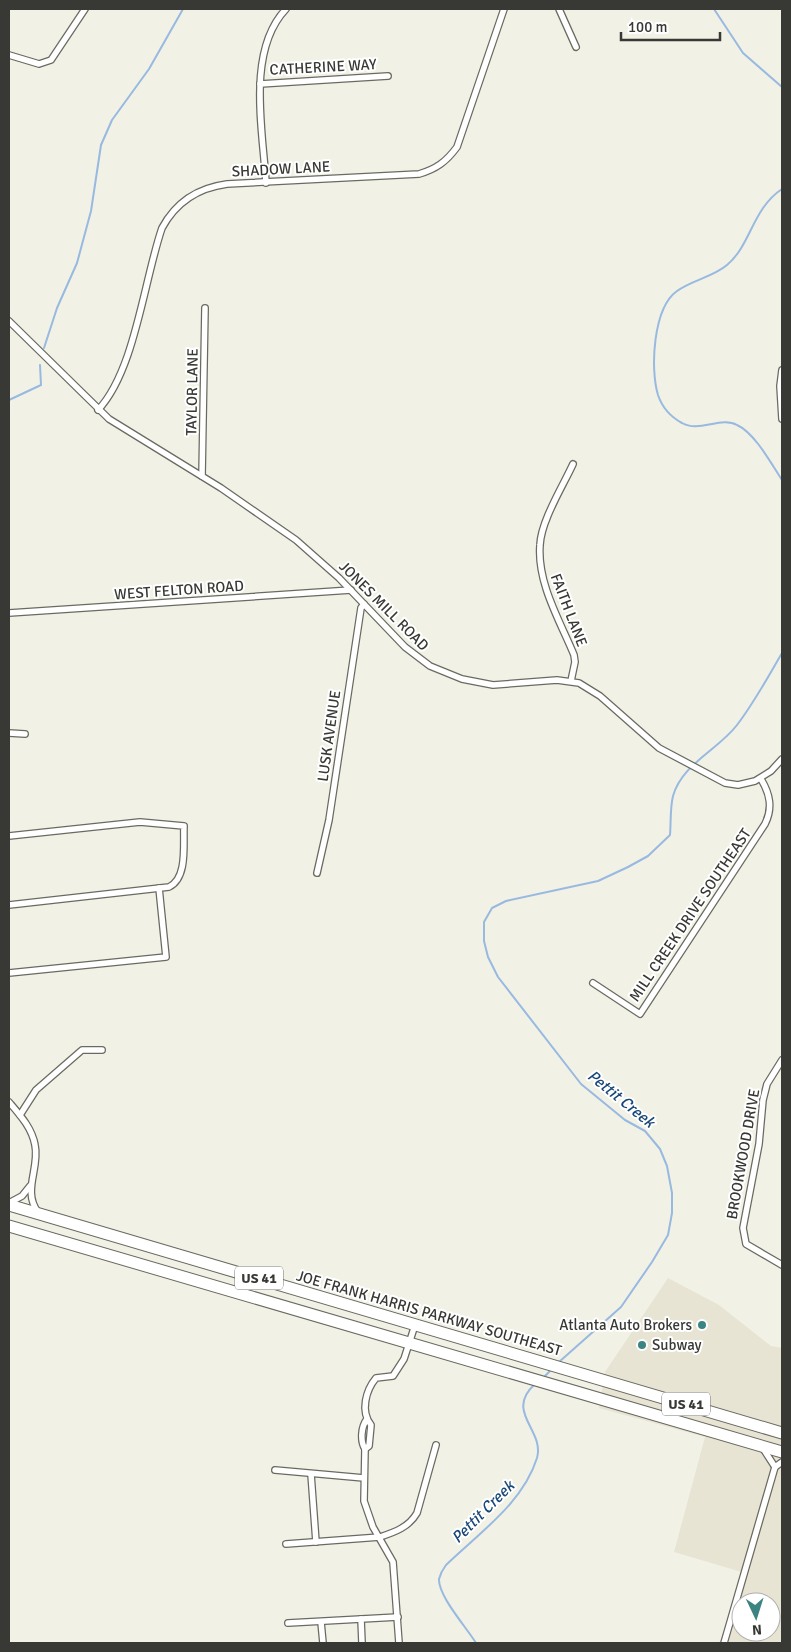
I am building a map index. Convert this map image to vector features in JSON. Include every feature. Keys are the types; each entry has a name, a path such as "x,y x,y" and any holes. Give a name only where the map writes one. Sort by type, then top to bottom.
{"highway":[{"name":"JOE FRANK HARRIS PARKWAY SOUTHEAST","path":"9,1204 782,1433"},
{"name":"US 41","path":"9,1226 782,1452"}],"street":[{"path":"9,55 39,64 51,60 85,9"},
{"path":"266,183 260,84 261,63 279,16 286,9"},
{"name":"SHADOW LANE","path":"98,410 117,386 127,358 155,248 168,218 185,198 210,187 419,174 444,163 457,148 504,9"},
{"path":"560,9 576,47"},
{"name":"CATHERINE WAY","path":"260,84 388,76"},
{"name":"TAYLOR LANE","path":"202,476 205,308"},
{"name":"JONES MILL ROAD","path":"9,321 98,410 120,428 202,476 290,536 351,590 417,657 436,669 455,677 498,685 557,680 571,681 595,692 646,739 681,761 725,783 738,785 761,779 782,760"},
{"path":"782,370 782,419"},
{"name":"FAITH LANE","path":"571,681 575,662 574,655 542,578 540,545 545,524 573,464"},
{"name":"WEST FELTON ROAD","path":"9,613 174,601 314,594 351,590"},
{"name":"LUSK AVENUE","path":"317,873 329,820 360,614 364,604"},
{"path":"9,733 25,734"},
{"name":"MILL CREEK DRIVE SOUTHEAST","path":"593,983 640,1014 770,815 769,793 761,779"},
{"path":"9,836 140,822 184,826 179,879 170,887 9,905"},
{"path":"9,972 166,957 159,888"},
{"path":"20,1115 36,1090 82,1050 102,1050"},
{"name":"BROOKWOOD DRIVE","path":"782,1060 767,1084 759,1144 743,1228 746,1244 782,1265"},
{"path":"9,1102 31,1131 35,1146 36,1166 31,1184 31,1199 41,1215"},
{"path":"9,1204 22,1196 31,1184"},
{"path":"399,1643 393,1562 366,1510 365,1449 369,1446 371,1425 367,1420 365,1397 369,1387 376,1378 393,1376 399,1369 415,1325"},
{"path":"286,1544 380,1537 405,1526 413,1520 417,1513 436,1445"},
{"path":"758,1445 770,1456 775,1467"},
{"path":"724,1643 775,1467 782,1462"},
{"path":"276,1470 364,1478"},
{"path":"311,1474 316,1542"},
{"path":"288,1623 398,1617"},
{"path":"361,1619 362,1643"},
{"path":"321,1622 323,1643"}],"shaded area":[{"path":"668,1278 719,1305 771,1346 782,1348 782,1643 719,1643 731,1611 731,1642 781,1642 781,1592 738,1592 745,1573 674,1552 705,1437 599,1408 605,1372"}],"waterway":[{"path":"44,348 57,308 77,263 91,211 101,145 112,120 149,69 183,9"},
{"name":"Pettit Creek","path":"714,9 743,53 782,87"},
{"name":"Pettit Creek","path":"782,189 764,206 742,248 727,265 715,273 683,287 669,299 658,325 654,355 658,395 664,408 671,415 689,426 703,426 724,422 744,429 757,442 782,480"},
{"path":"9,400 41,385 40,365"},
{"name":"Pettit Creek","path":"559,1362 621,1307 652,1262 668,1235 672,1213 672,1193 667,1166 660,1149 645,1131 625,1120 581,1084 498,977 488,957 484,941 484,922 492,908 506,901 598,881 648,856 670,835 673,796 684,775 737,725 782,653"},
{"name":"Pettit Creek","path":"543,1378 552,1369"},
{"name":"Pettit Creek","path":"476,1643 448,1603 443,1594 439,1579 446,1565 486,1529 511,1503 522,1489 530,1474 537,1458 538,1448 536,1439 527,1421 523,1403 535,1384"}],"place":[{"name":"Atlanta Auto Brokers","path":"702,1325"},
{"name":"Subway","path":"642,1345"}]}
